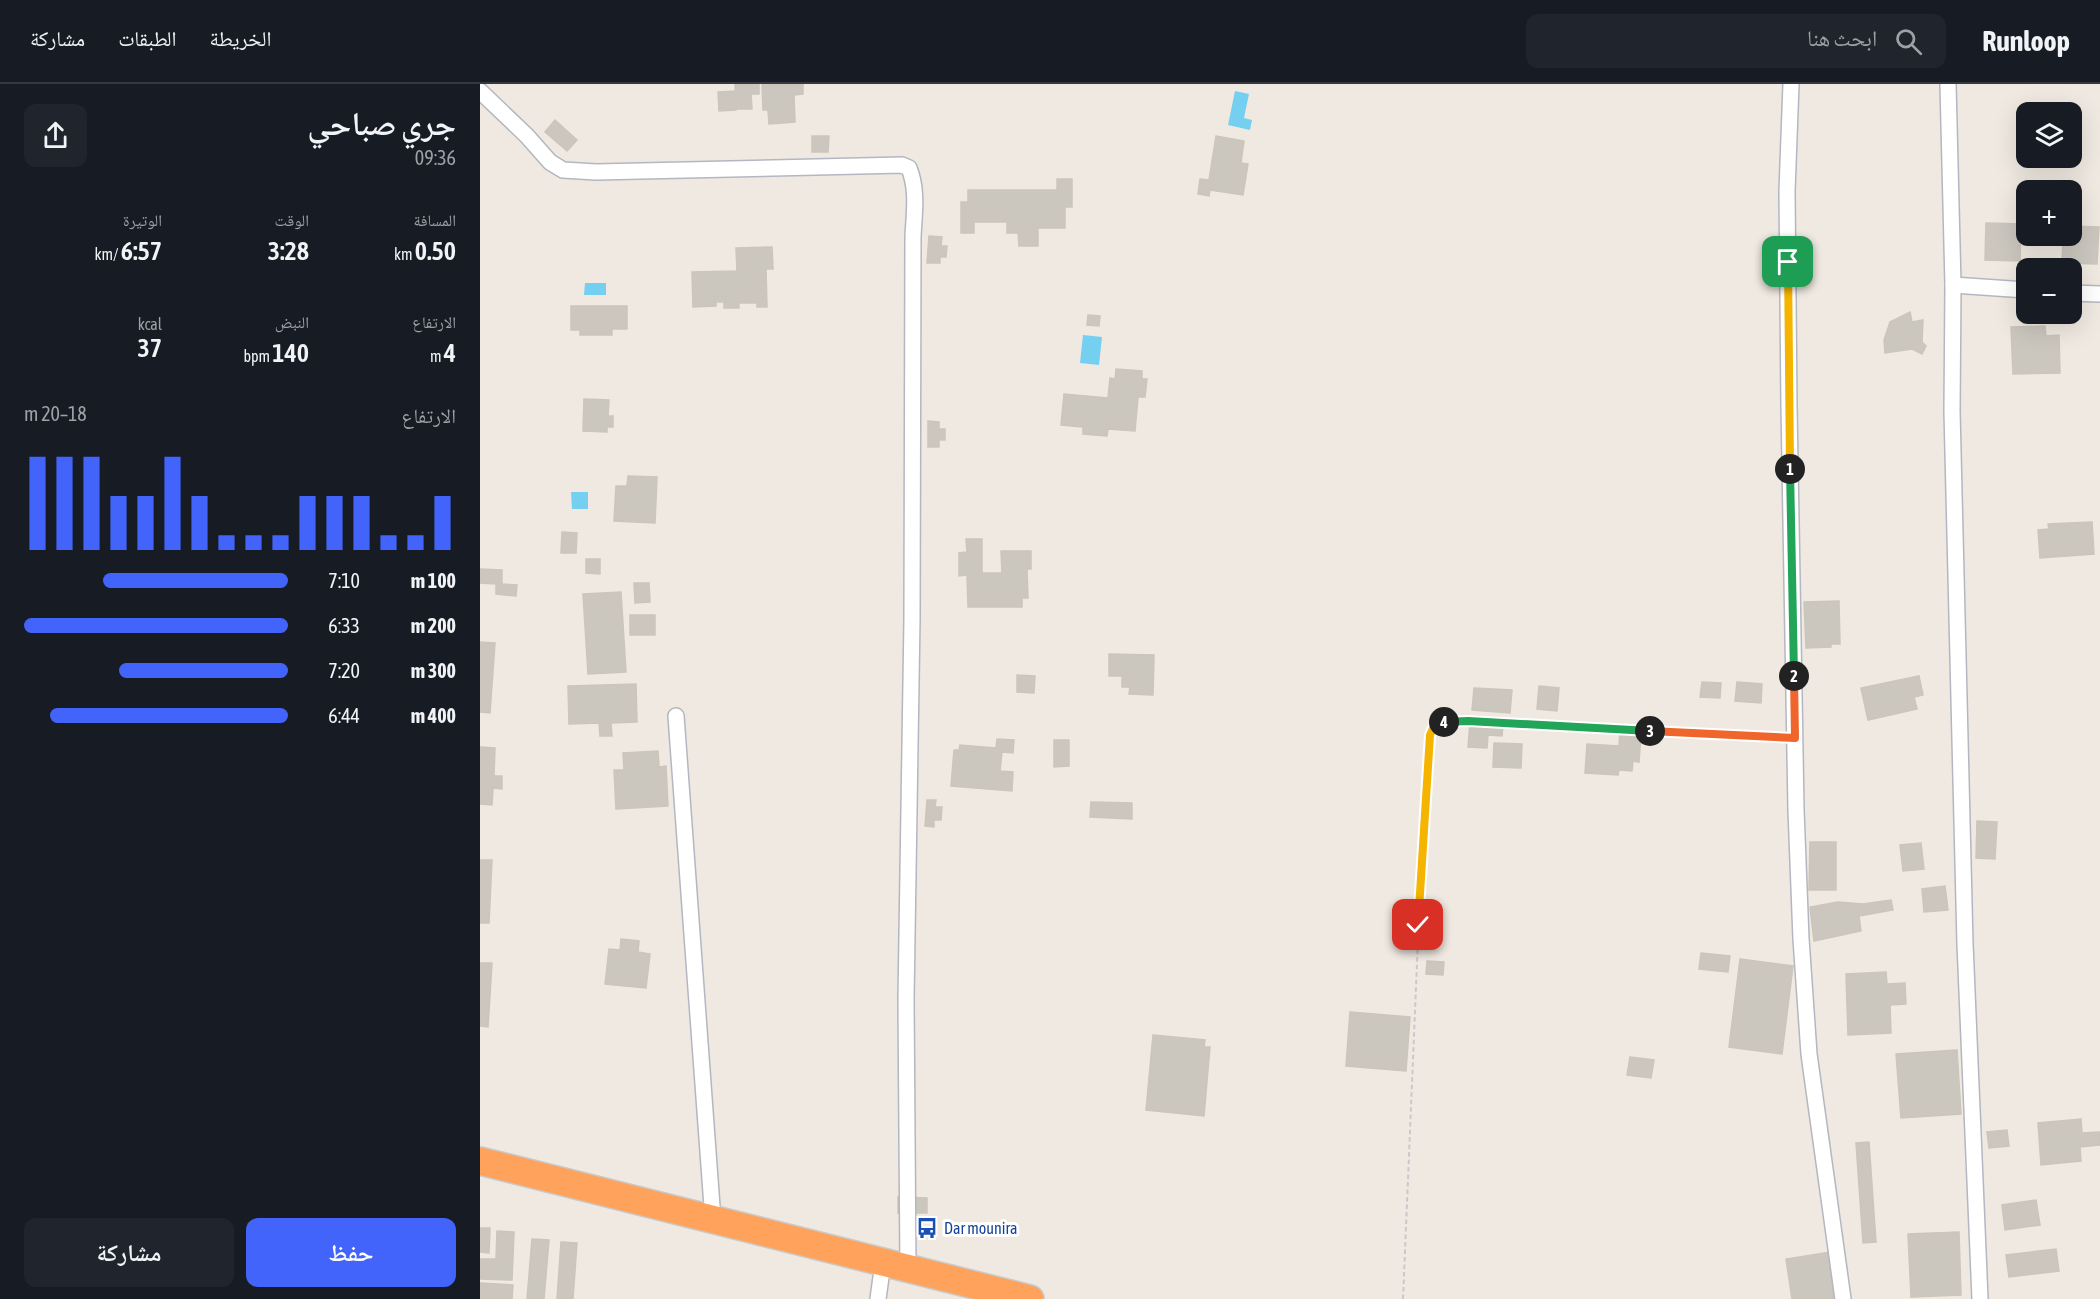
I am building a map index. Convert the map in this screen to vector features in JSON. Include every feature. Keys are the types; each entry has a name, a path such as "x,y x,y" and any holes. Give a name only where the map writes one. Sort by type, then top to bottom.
{"highway":[{"path":"480,1161 1030,1299"},
{"path":"480,1180 879,1288 975,1299"}],"street":[{"path":"1791,84 1787,203 1795,738 1801,939 1808,1034 1843,1299"},
{"path":"1948,84 1953,285 1952,411 1965,944 1980,1299"},
{"path":"480,91 527,136 550,162 563,170 596,172 902,165 909,168 912,175 915,197 906,999 908,1270"},
{"path":"1953,285 2016,289"},
{"path":"2082,293 2100,294"},
{"path":"676,716 712,1220"}],"path":[{"path":"1403,1299 1422,831 1428,743 1434,726 1443,722 1461,721 1795,738"}],"water":[{"path":"1235,91 1249,94 1244,118 1252,120 1250,130 1228,125"},
{"path":"585,283 606,283 606,295 584,295"},
{"path":"1083,335 1102,337 1099,365 1080,363"},
{"path":"571,492 588,492 588,509 572,509"}],"building":[{"path":"735,84 759,84 759,94 751,94 752,109 736,109"},
{"path":"762,84 803,84 803,94 794,95 795,122 769,124 768,110 763,110"},
{"path":"735,91 736,110 719,111 718,92"},
{"path":"555,120 577,140 567,151 545,132"},
{"path":"812,136 829,136 828,152 812,152"},
{"path":"1216,136 1244,141 1241,163 1248,164 1243,195 1210,190 1209,196 1198,194 1200,179 1209,180"},
{"path":"1057,179 1072,179 1072,207 1065,207 1065,228 1038,228 1038,246 1019,246 1018,233 1007,233 1007,222 974,222 974,233 961,233 961,202 968,202 968,190 1057,190"},
{"path":"1986,223 2016,224 2016,246 2020,246 2020,258 2016,258 2016,261 1985,260"},
{"path":"2082,226 2099,227 2097,264 2082,264 2082,258 2062,258 2063,246 2082,246"},
{"path":"929,236 942,237 941,246 947,246 946,257 940,257 940,263 927,263"},
{"path":"772,247 773,269 766,269 767,307 757,307 757,303 739,303 739,308 724,308 724,302 716,302 716,306 693,307 692,272 737,271 736,248"},
{"path":"571,306 627,306 627,329 612,329 612,335 580,335 580,330 571,330"},
{"path":"1910,312 1912,322 1923,320 1922,342 1926,346 1922,354 1912,349 1885,353 1884,340 1890,322"},
{"path":"1088,315 1100,316 1099,326 1087,325"},
{"path":"2045,326 2046,336 2059,335 2060,373 2013,374 2011,327"},
{"path":"1116,369 1142,371 1142,379 1147,379 1145,397 1138,397 1135,431 1108,429 1107,436 1083,434 1083,427 1061,425 1064,394 1108,398 1110,378 1115,379"},
{"path":"584,399 609,400 608,416 613,416 613,427 607,427 607,432 583,431"},
{"path":"928,421 939,422 939,429 945,429 945,440 939,440 939,447 928,447"},
{"path":"628,476 657,477 655,523 614,521 616,486 627,486"},
{"path":"2092,522 2094,554 2040,558 2038,530 2049,529 2048,524"},
{"path":"562,532 577,533 576,553 561,553"},
{"path":"966,539 982,539 982,573 1002,573 1001,551 1031,551 1031,569 1027,569 1028,598 1022,598 1022,607 968,607 967,575 959,576 959,553 967,552"},
{"path":"586,559 600,559 600,574 586,573"},
{"path":"480,569 502,570 502,584 517,585 516,596 496,594 496,584 480,583"},
{"path":"634,583 649,583 650,602 635,603"},
{"path":"621,592 626,672 588,674 583,594"},
{"path":"1839,601 1840,644 1831,644 1831,647 1806,648 1804,602"},
{"path":"630,615 655,615 655,635 630,635"},
{"path":"480,642 495,643 490,713 480,712"},
{"path":"1109,654 1154,655 1153,695 1129,694 1130,687 1122,687 1122,676 1109,676"},
{"path":"1017,675 1035,676 1034,693 1017,692"},
{"path":"1919,676 1923,695 1914,697 1917,709 1868,720 1861,688"},
{"path":"1702,682 1721,683 1720,698 1700,697"},
{"path":"1737,682 1762,684 1761,703 1735,701"},
{"path":"636,684 637,722 611,723 612,736 600,736 599,723 569,724 568,686"},
{"path":"1539,686 1559,688 1557,711 1537,709"},
{"path":"1474,688 1512,690 1510,713 1472,710"},
{"path":"1470,723 1503,725 1502,736 1488,735 1487,748 1468,747"},
{"path":"1620,730 1641,734 1639,762 1633,761 1632,771 1619,770 1618,775 1585,773 1587,744 1619,746"},
{"path":"997,739 1014,740 1013,753 1002,752 1000,771 1013,772 1012,791 951,786 954,750 959,750 960,745 996,748"},
{"path":"1054,740 1069,740 1069,766 1054,767"},
{"path":"1494,743 1522,744 1521,768 1493,767"},
{"path":"480,747 495,748 494,776 502,776 502,789 493,788 492,805 480,804"},
{"path":"658,751 659,767 666,766 668,806 616,809 614,770 624,770 623,753"},
{"path":"927,800 936,800 935,807 942,807 941,820 934,820 934,827 925,826"},
{"path":"1091,802 1132,803 1132,819 1090,817"},
{"path":"1977,821 1997,822 1995,859 1976,858"},
{"path":"1810,842 1836,842 1836,890 1809,890"},
{"path":"1921,843 1924,869 1903,871 1900,845"},
{"path":"480,860 492,860 489,923 480,923"},
{"path":"1945,886 1948,910 1924,912 1922,889"},
{"path":"1891,900 1893,910 1859,916 1861,931 1814,941 1810,907 1838,902 1863,904"},
{"path":"621,939 639,941 638,952 650,954 646,988 605,984 609,949 620,950"},
{"path":"1701,953 1730,956 1728,972 1699,969"},
{"path":"1740,959 1793,966 1782,1054 1729,1047"},
{"path":"1427,961 1444,962 1443,975 1426,974"},
{"path":"480,963 492,963 488,1027 480,1026"},
{"path":"1886,972 1887,984 1905,983 1906,1004 1890,1005 1891,1033 1848,1035 1846,974"},
{"path":"1350,1012 1410,1017 1406,1071 1346,1066"},
{"path":"1153,1035 1205,1040 1204,1047 1210,1047 1204,1116 1146,1110"},
{"path":"1957,1050 1961,1114 1901,1118 1896,1054"},
{"path":"1630,1057 1654,1060 1651,1078 1627,1075"},
{"path":"2081,1119 2082,1133 2100,1132 2100,1145 2080,1147 2081,1161 2041,1165 2038,1123"},
{"path":"2007,1130 2009,1146 1989,1148 1987,1132"},
{"path":"1869,1142 1876,1242 1863,1243 1856,1143"},
{"path":"898,1197 927,1198 927,1213 898,1213"},
{"path":"2036,1200 2040,1225 2005,1230 2002,1205"},
{"path":"480,1228 490,1228 489,1253 480,1252"},
{"path":"497,1231 514,1232 512,1280 480,1279 480,1259 496,1259"},
{"path":"1959,1232 1961,1295 1911,1297 1908,1234"},
{"path":"532,1239 549,1240 544,1299 527,1299"},
{"path":"561,1242 577,1243 573,1299 557,1299"},
{"path":"2056,1249 2059,1271 2009,1277 2006,1255"},
{"path":"1830,1252 1838,1299 1792,1299 1786,1259"},
{"path":"480,1283 513,1285 512,1299 480,1299"}],"place":[{"name":"Dar mounira","path":"927,1228"}],"route":[{"path":"1418,925 1427,760 1430,735 1434,726 1443,722 1468,721 1795,738 1788,262"}]}
